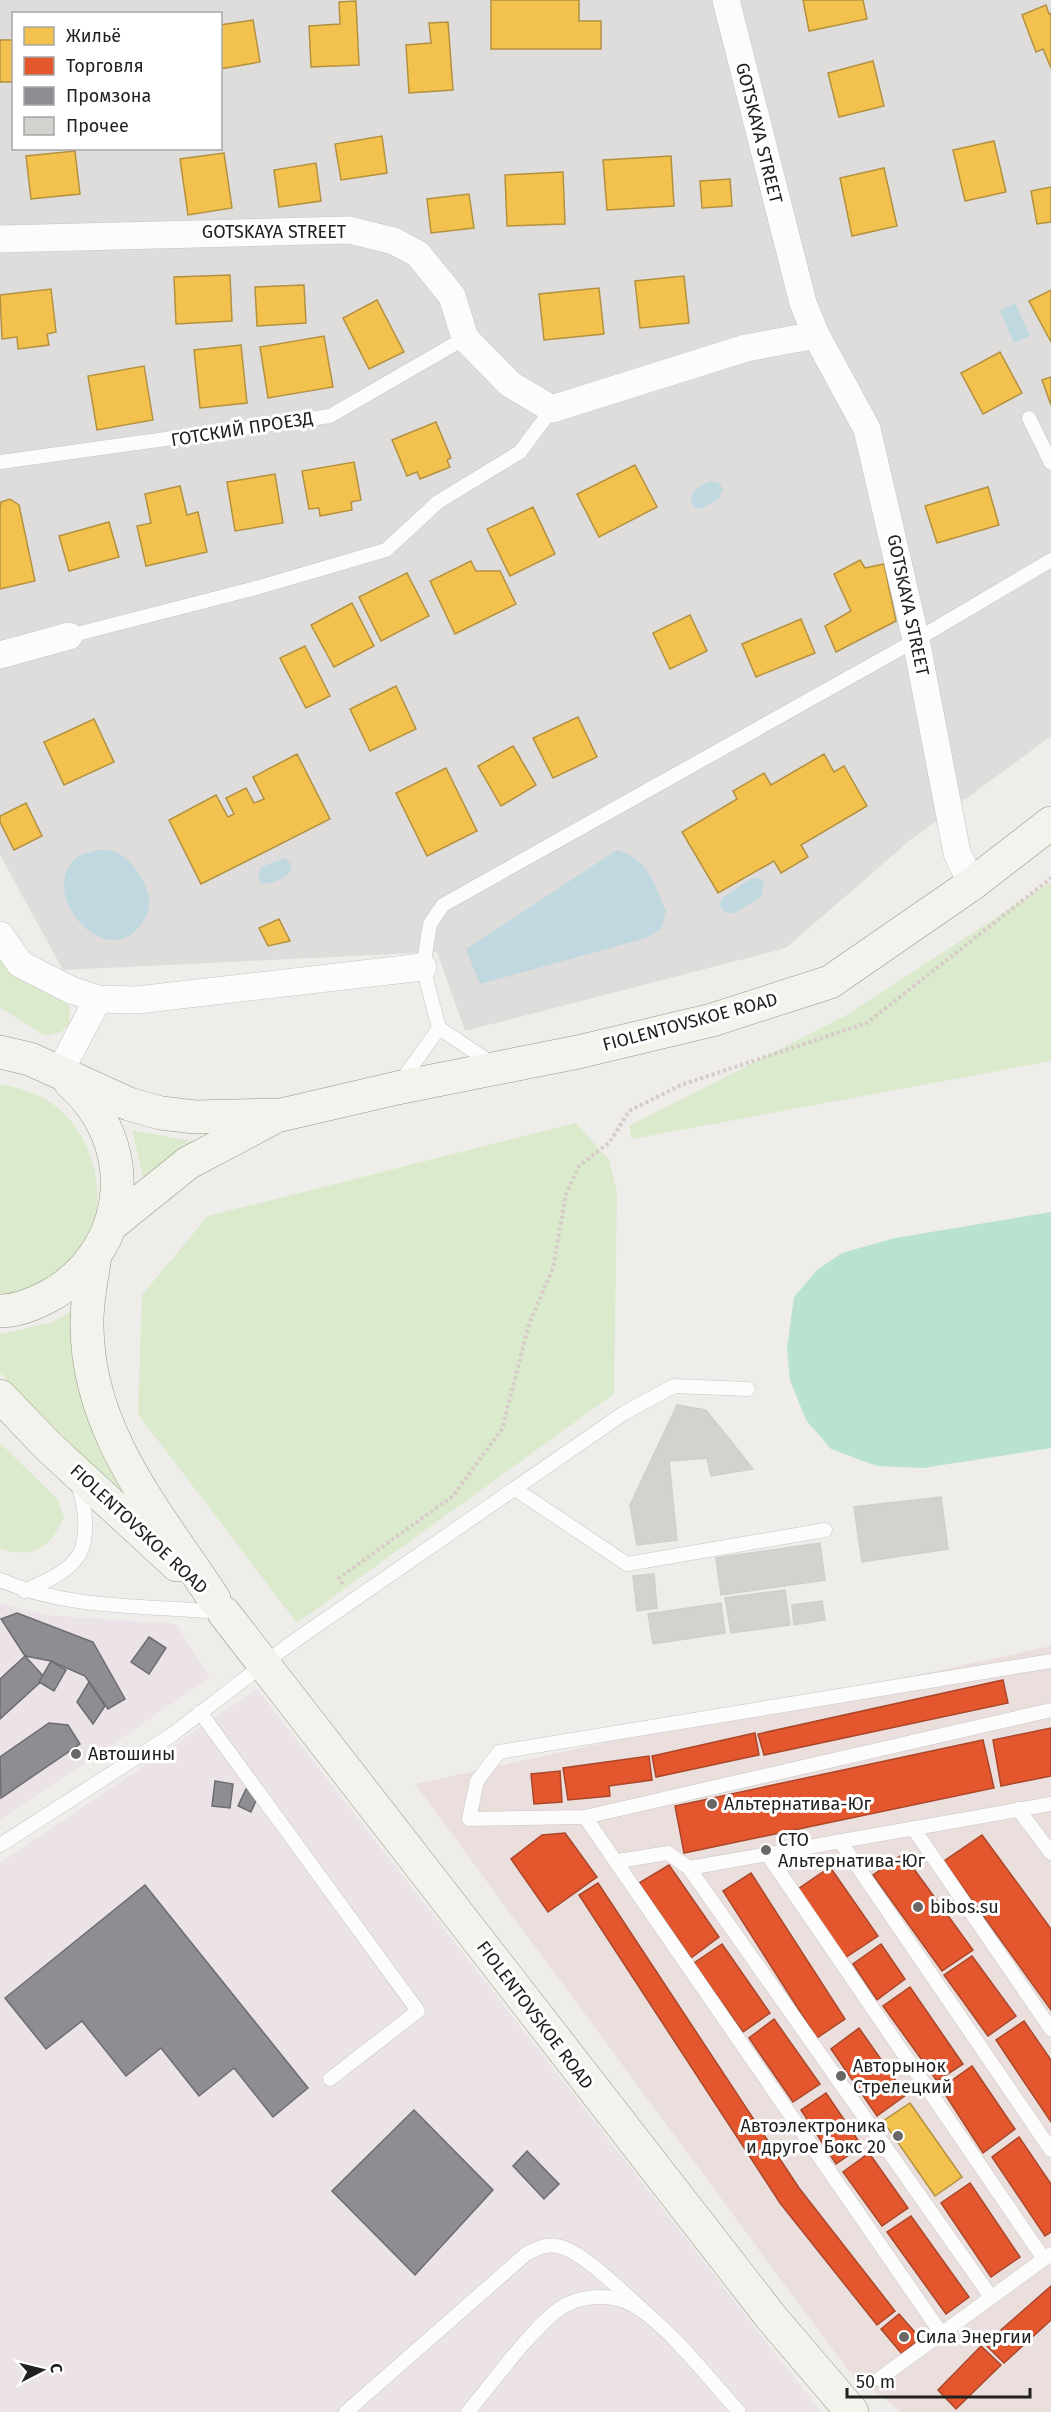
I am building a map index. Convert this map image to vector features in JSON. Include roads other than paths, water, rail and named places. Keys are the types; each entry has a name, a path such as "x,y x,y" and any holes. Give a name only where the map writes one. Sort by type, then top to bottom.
{"main road":[{"name":"FIOLENTOVSKOE ROAD","path":"0,1036 15,1056 129,1104 160,1113 195,1118 282,1115 397,1088 579,1052 712,1020 830,982 972,884 1051,823"},
{"name":"FIOLENTOVSKOE ROAD","path":"0,1311 42,1301 72,1282 95,1256 111,1225 118,1191 116,1157 105,1124 85,1095 59,1073"},
{"name":"FIOLENTOVSKOE ROAD","path":"111,1225 188,1163 282,1115"},
{"name":"FIOLENTOVSKOE ROAD","path":"0,1396 68,1464 214,1599 116,1449 100,1411 91,1371 87,1320 95,1256"},
{"name":"FIOLENTOVSKOE ROAD","path":"224,1613 262,1664 394,1828 561,2049 771,2317 852,2412"}],"street":[{"name":"GOTSKAYA STREET","path":"726,0 804,303 816,335 867,429 916,640 957,854 972,884"},
{"name":"GOTSKAYA STREET","path":"0,239 349,230 394,241 418,254 452,296 465,338 510,384 552,409"},
{"path":"552,409 653,375 746,348 816,335"},
{"path":"0,655 69,636"},
{"path":"0,935 20,964 71,990 98,999 137,1000 423,967"},
{"path":"59,1073 98,999"}],"lane":[{"name":"ГОТСКИЙ ПРОЕЗД","path":"0,462 330,416 465,338"},
{"path":"69,636 252,589 386,550 438,502 520,452 552,409"},
{"path":"1029,418 1051,463"},
{"path":"497,1067 439,1028 423,967 430,924 443,905 916,640 1051,560"},
{"path":"397,1088 439,1028"},
{"path":"0,1845 173,1734 262,1664 624,1413 674,1386 748,1389"},
{"path":"26,1591 59,1574 80,1553 86,1521 81,1491 68,1464"},
{"path":"515,1489 627,1564 825,1530"},
{"path":"0,1580 26,1591 84,1603 224,1613"},
{"path":"1051,1661 499,1752 477,1781 469,1819 585,1816 1051,1710"},
{"path":"200,1712 418,2011 330,2079"},
{"path":"689,1868 1051,1804"},
{"path":"1018,1809 1051,1853"},
{"path":"585,1816 941,2333"},
{"path":"913,1828 1051,2029"},
{"path":"840,1841 1051,2150"},
{"path":"618,1862 668,1853 689,1868 991,2297"},
{"path":"767,1854 1048,2257 879,2379"},
{"path":"346,2412 509,2268 536,2248 547,2245 570,2250 652,2318 739,2412"},
{"path":"468,2412 556,2310 580,2299 606,2297 631,2303 652,2318"}],"water":[{"path":"1015,303 1030,336 1014,343 1000,311"},
{"path":"710,481 719,483 723,489 719,499 701,509 694,507 692,494"},
{"path":"97,850 115,852 126,859 137,871 148,892 149,906 145,918 139,927 124,938 107,939 91,932 78,920 68,904 64,886 67,870 79,856"},
{"path":"617,850 637,860 649,873 666,911 661,929 646,938 480,984 466,949"},
{"path":"284,858 291,864 291,871 282,879 261,883 258,878 261,867"},
{"path":"752,878 759,878 764,883 761,897 733,914 723,911 720,905 722,898"}],"place":[{"name":"Автошины","path":"76,1754"},
{"name":"Альтернатива-Юг","path":"712,1804"},
{"name":"СТО Альтернатива-Юг","path":"766,1850"},
{"name":"bibos.su","path":"918,1907"},
{"name":"Авторынок Стрелецкий","path":"841,2076"},
{"name":"Автоэлектроника и другое Бокс 20","path":"898,2136"},
{"name":"Сила Энергии","path":"904,2337"}]}
